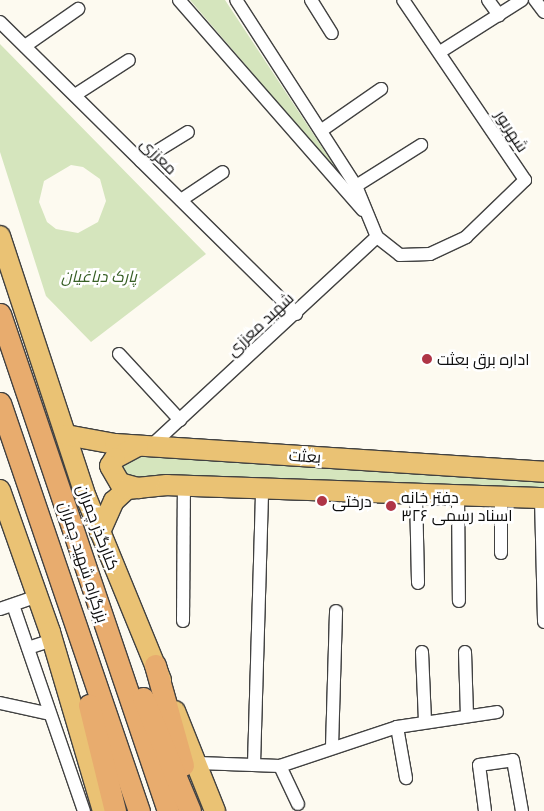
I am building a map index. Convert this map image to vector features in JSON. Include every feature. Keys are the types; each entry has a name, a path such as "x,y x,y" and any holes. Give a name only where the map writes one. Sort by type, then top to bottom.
{"highway":[{"name":"بزرگراه شهید چمران","path":"0,314 168,811"},
{"name":"بزرگراه شهید چمران","path":"0,403 139,811"},
{"path":"93,588 190,811"},
{"path":"66,600 100,810"},
{"path":"155,665 196,811"}],"main road":[{"name":"کنارگذر چمران","path":"0,236 100,532 198,763 215,811"},
{"name":"بعثت","path":"66,435 146,446 544,472"},
{"path":"138,488 120,483 110,466 115,458 146,446"},
{"name":"بعثت","path":"100,532 114,501 127,489 138,488 184,485 543,498"},
{"path":"0,490 52,640 100,810"}],"street":[{"path":"180,0 371,220"},
{"path":"236,0 322,130 356,186 377,237"},
{"path":"311,0 332,33"},
{"name":"شهریور","path":"377,237 400,256 430,254 466,237 525,180 403,0"},
{"path":"488,0 499,15"},
{"path":"440,52 522,0"},
{"path":"535,0 544,12"},
{"path":"25,46 78,9"},
{"name":"معززی","path":"0,22 296,314"},
{"path":"74,95 129,60"},
{"path":"322,130 381,89"},
{"path":"141,161 188,132"},
{"path":"356,186 421,145"},
{"path":"181,200 223,172"},
{"name":"شهید معززی","path":"146,446 180,420 377,237"},
{"path":"118,354 180,420"},
{"path":"184,485 184,621"},
{"path":"254,764 262,488"},
{"path":"416,493 418,584"},
{"path":"458,495 459,601"},
{"path":"501,496 501,553"},
{"path":"543,498 544,622"},
{"path":"0,609 38,596"},
{"path":"13,605 50,714 100,810"},
{"path":"332,747 336,612"},
{"path":"28,648 52,640"},
{"path":"422,652 424,722"},
{"path":"465,652 467,716"},
{"path":"0,703 50,714"},
{"path":"198,763 280,766 332,747 397,727 497,712"},
{"path":"397,727 406,778"},
{"path":"485,811 479,767 490,763 516,764 521,809"},
{"path":"280,766 298,804"}],"green space":[{"path":"190,0 225,0 343,179"},
{"name":"پارک دباغیان","path":"0,44 206,254 91,342 46,296 0,152","holes":["71,165 83,167 100,179 106,201 98,222 78,233 56,229 47,222 39,202 44,181"]},
{"path":"134,454 544,479 544,490 127,478 120,472 123,457"}],"place":[{"name":"اداره برق بعثت","path":"427,359"},
{"name":"درختی","path":"322,501"},
{"name":"دفتر خانه اسناد رسمی ۳۲۶","path":"391,506"}]}
